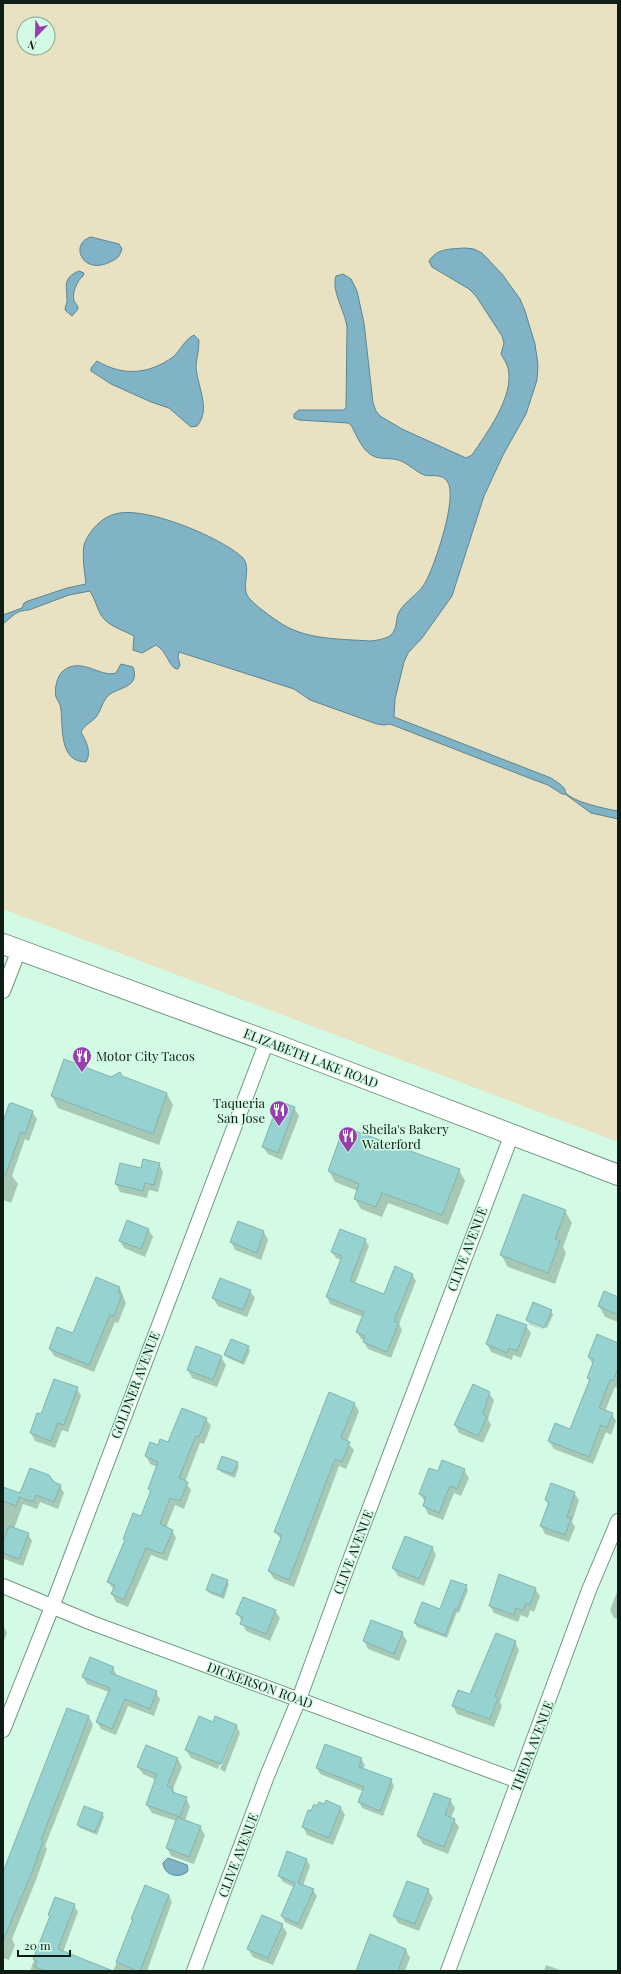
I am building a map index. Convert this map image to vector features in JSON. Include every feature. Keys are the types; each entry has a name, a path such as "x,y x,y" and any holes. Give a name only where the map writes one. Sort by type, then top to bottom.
{"main road":[{"name":"ELIZABETH LAKE ROAD","path":"11,947 267,1041 618,1174"}],"street":[{"path":"3,991 11,947"},
{"name":"GOLDNER AVENUE","path":"3,1730 52,1607 267,1041"},
{"name":"CLIVE AVENUE","path":"194,1971 267,1776 299,1699 348,1565 512,1134"},
{"name":"THEDA AVENUE","path":"448,1971 499,1838 518,1781 589,1590 618,1521"},
{"name":"DICKERSON ROAD","path":"3,1586 52,1607 518,1781"}],"shaded area":[{"path":"3,3 618,3 618,1142 3,909"}],"water":[{"path":"91,237 119,244 122,249 119,255 112,261 100,265 92,265 86,262 80,251 81,245 84,240"},
{"path":"465,248 474,249 482,253 502,274 520,299 535,344 538,365 537,380 526,414 503,455 484,496 452,596 422,638 408,653 404,662 395,699 394,717 551,778 565,789 566,793 575,799 590,805 618,811 618,819 591,813 565,794 562,794 548,785 390,724 377,724 310,700 294,689 179,652 178,657 180,665 178,669 172,666 160,648 156,645 142,653 133,650 134,636 111,625 103,619 90,591 69,595 29,610 21,611 14,614 3,624 3,615 22,608 24,603 28,601 67,588 86,584 83,551 87,537 93,528 105,518 115,514 128,512 162,518 200,532 231,549 245,561 247,570 246,590 249,598 268,615 292,629 314,636 348,640 371,641 391,635 395,629 399,612 425,583 434,563 448,515 450,489 447,481 439,476 424,475 404,462 398,460 374,457 362,446 351,425 348,423 299,420 294,418 294,414 299,410 343,410 346,408 347,327 335,288 336,276 343,274 351,279 357,291 364,323 373,403 376,411 380,416 402,429 466,458 472,455 498,414 507,390 509,379 506,362 501,354 504,343 502,336 476,296 469,289 432,267 429,261 440,251"},
{"path":"79,271 84,273 74,290 74,301 78,309 72,316 65,310 67,301 66,287 70,277"},
{"path":"194,335 199,340 196,365 203,404 203,412 197,426 191,427 169,408 151,402 111,384 91,371 91,368 97,361 106,366 125,371 145,370 154,367 173,357 188,339"},
{"path":"121,664 133,667 135,674 133,680 126,687 110,694 103,702 96,717 83,729 81,732 88,750 88,758 86,762 77,761 71,756 64,743 61,708 55,694 56,683 59,676 63,671 70,667 77,666 83,666 104,673 116,673"},
{"path":"168,1858 187,1865 187,1872 180,1875 172,1875 169,1873 164,1867 163,1863"}],"building":[{"path":"64,1059 111,1077 120,1072 122,1076 167,1093 153,1134 51,1096"},
{"name":"Taqueria San Jose","path":"279,1101 295,1107 278,1153 262,1147"},
{"path":"12,1103 33,1111 25,1134 21,1132 5,1176 3,1176 3,1122 9,1104"},
{"path":"344,1127 460,1169 442,1215 382,1193 376,1207 354,1199 359,1184 328,1171"},
{"path":"143,1159 160,1163 154,1185 145,1183 143,1191 115,1184 120,1163 141,1168"},
{"path":"523,1194 566,1210 555,1239 560,1241 548,1273 500,1255"},
{"path":"127,1220 149,1229 141,1249 119,1241"},
{"path":"238,1221 264,1231 257,1253 230,1242"},
{"path":"340,1229 366,1239 350,1281 384,1294 395,1266 413,1274 394,1321 399,1323 387,1352 363,1342 365,1336 356,1332 364,1312 326,1297 342,1256 331,1252"},
{"path":"96,1277 120,1287 118,1293 122,1295 114,1316 110,1315 89,1365 49,1349 57,1327 73,1333"},
{"path":"220,1278 251,1290 243,1310 212,1298"},
{"path":"604,1291 618,1297 618,1315 598,1306"},
{"path":"533,1302 552,1310 544,1328 526,1320"},
{"path":"497,1314 527,1325 517,1351 509,1348 507,1353 486,1344"},
{"path":"597,1334 618,1343 618,1369 613,1381 610,1380 599,1408 613,1413 607,1428 601,1425 589,1457 548,1441 555,1423 570,1429 590,1379 587,1378 594,1360 588,1357"},
{"path":"231,1339 249,1346 242,1362 224,1355"},
{"path":"196,1346 222,1356 213,1380 187,1370"},
{"path":"54,1379 78,1387 64,1425 58,1423 51,1441 30,1433 37,1413 41,1414"},
{"path":"473,1384 490,1392 483,1414 487,1417 478,1436 454,1425"},
{"path":"329,1392 355,1403 341,1438 350,1442 342,1462 335,1459 289,1580 268,1571 282,1535 274,1532"},
{"path":"182,1408 207,1418 199,1437 196,1436 179,1478 188,1482 180,1501 170,1498 160,1524 173,1530 163,1554 146,1548 124,1600 111,1594 115,1585 107,1582 125,1540 123,1539 133,1513 141,1516 151,1490 148,1489 158,1462 145,1456 150,1442 158,1445 160,1439 168,1442"},
{"path":"222,1456 238,1462 233,1474 217,1469"},
{"path":"442,1460 465,1469 457,1489 450,1486 439,1513 423,1506 426,1497 419,1494 429,1468 438,1471"},
{"path":"30,1468 49,1475 54,1482 61,1485 54,1502 36,1495 33,1502 19,1497 16,1506 3,1501 3,1487 20,1493"},
{"path":"551,1483 575,1492 567,1517 571,1518 565,1535 540,1526 549,1502 545,1500"},
{"path":"9,1526 29,1533 19,1559 3,1553 3,1541"},
{"path":"405,1536 433,1547 419,1579 392,1568"},
{"path":"212,1574 228,1580 222,1596 206,1590"},
{"path":"499,1574 536,1588 530,1605 526,1603 523,1611 516,1608 514,1615 489,1606"},
{"path":"451,1580 467,1585 457,1610 455,1609 445,1635 414,1623 422,1602 440,1609"},
{"path":"243,1597 276,1610 266,1634 240,1624 243,1617 236,1614"},
{"path":"371,1620 403,1632 394,1654 363,1641"},
{"path":"496,1633 516,1641 495,1696 498,1698 490,1719 452,1706 458,1690 470,1694"},
{"path":"90,1657 114,1667 111,1673 157,1691 150,1709 125,1699 112,1729 96,1722 110,1688 82,1677"},
{"path":"67,1708 89,1716 41,1840 43,1841 32,1872 3,1941 3,1872"},
{"path":"199,1716 213,1722 215,1716 237,1725 221,1764 185,1750"},
{"path":"325,1744 362,1758 359,1767 392,1779 380,1811 358,1802 364,1787 316,1768"},
{"path":"146,1745 178,1758 167,1786 173,1788 172,1792 187,1797 180,1817 146,1805 157,1774 137,1767"},
{"path":"434,1793 451,1799 445,1815 455,1819 444,1847 417,1836"},
{"path":"326,1800 341,1807 329,1838 302,1827 308,1810 311,1811 314,1804 317,1806 319,1802 324,1804"},
{"path":"84,1806 103,1813 95,1832 77,1825"},
{"path":"177,1817 201,1826 189,1857 166,1848"},
{"path":"287,1851 307,1859 298,1883 314,1889 298,1924 281,1916 295,1883 278,1876"},
{"path":"407,1881 429,1889 415,1924 393,1916"},
{"path":"145,1885 169,1895 140,1971 138,1971 116,1962"},
{"path":"55,1897 75,1904 58,1949 113,1971 46,1971 35,1967 37,1961 33,1959 50,1916 48,1915"},
{"path":"262,1915 283,1924 268,1958 247,1949"},
{"path":"370,1934 406,1949 398,1971 356,1971"}],"place":[{"name":"Motor City Tacos","path":"82,1073"},
{"name":"Taqueria San Jose","path":"279,1127"},
{"name":"Sheila's Bakery Waterford","path":"348,1153"}]}
